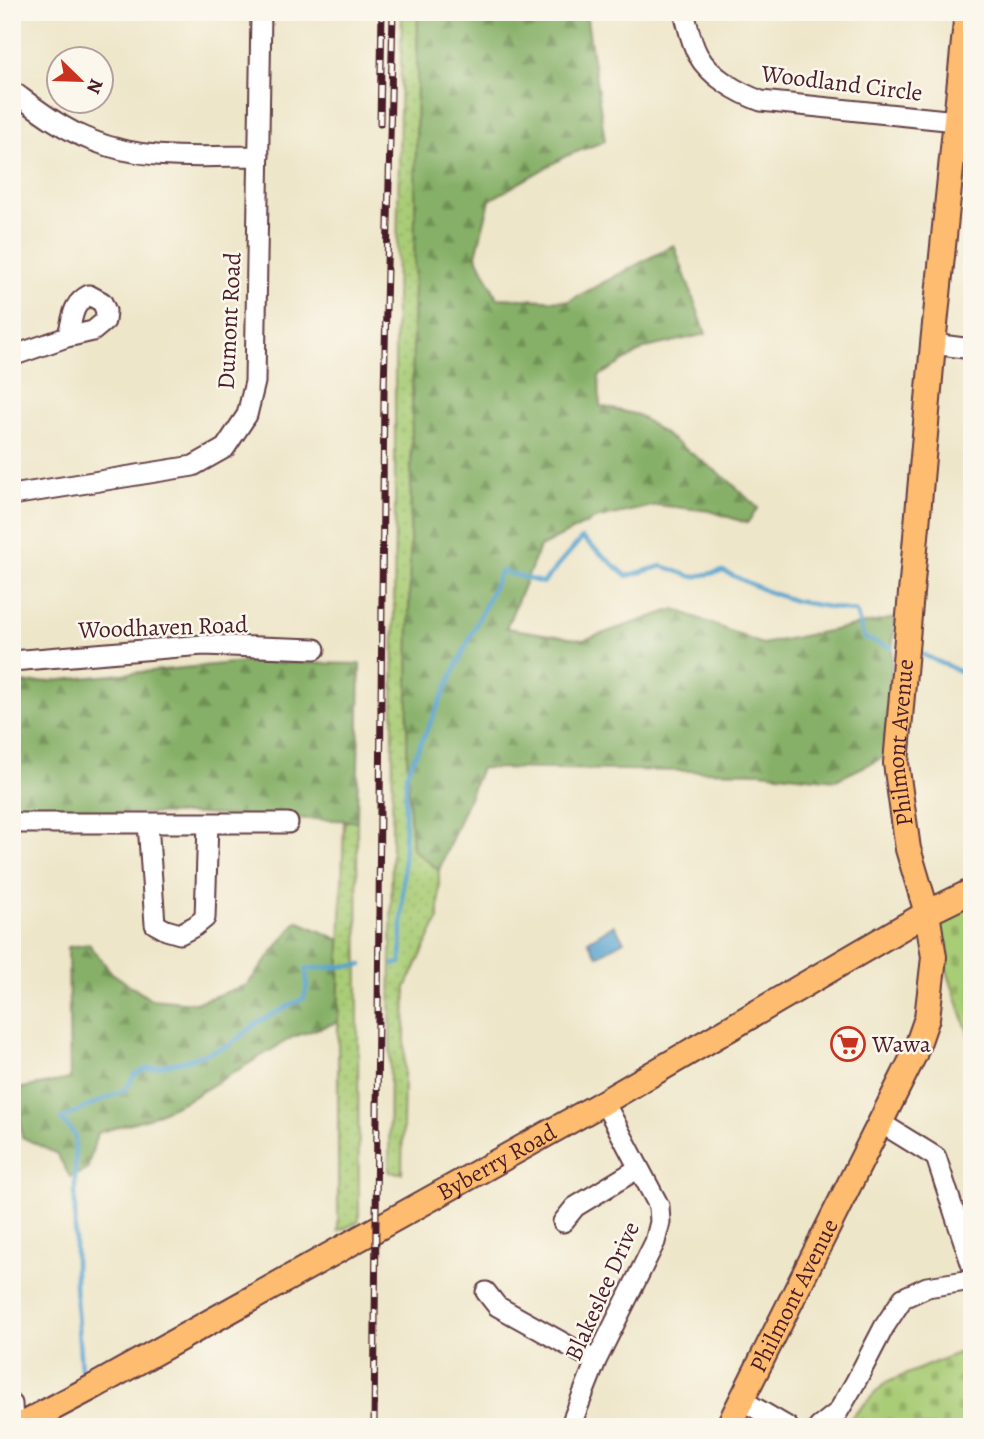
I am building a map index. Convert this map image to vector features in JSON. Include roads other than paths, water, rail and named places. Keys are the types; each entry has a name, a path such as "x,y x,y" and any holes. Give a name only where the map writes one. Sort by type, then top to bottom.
{"main road":[{"name":"Philmont Avenue","path":"728,1427 881,1123 914,1055 927,1018 934,957 927,913 908,849 895,763 933,344 967,12"},
{"name":"Byberry Road","path":"15,1427 93,1387 604,1102 927,913 972,891"}],"street":[{"name":"Dumont Road","path":"12,495 193,466 225,448 247,415 255,382 261,12"},
{"name":"Woodland Circle","path":"687,13 698,56 710,69 743,94 761,101 956,121"},
{"path":"12,91 64,127 91,140 127,151 178,156 258,156"},
{"path":"12,356 67,337"},
{"path":"933,344 972,349"},
{"name":"Woodhaven Road","path":"12,660 203,645 315,649"},
{"path":"12,823 288,823"},
{"path":"148,823 155,924 180,934 205,918 208,823"},
{"name":"Blakeslee Drive","path":"570,1427 596,1361 655,1242 660,1222 659,1206 604,1102"},
{"path":"881,1123 936,1157 972,1266"},
{"path":"563,1222 575,1207 639,1168"},
{"path":"819,1427 838,1412 884,1327 903,1298 927,1287 972,1280"},
{"path":"486,1292 497,1306 596,1361"},
{"path":"740,1399 788,1427"},
{"path":"12,1404 15,1427"}],"water":[{"path":"614,925 624,941 597,956 588,941"}],"waterway":[{"path":"394,964 401,963 406,775 501,571 543,583 582,538 627,576 662,566 693,577 723,571 795,601 856,612 864,638 892,648"},
{"path":"915,651 972,677"},
{"path":"81,1369 75,1286 75,1135 61,1119 126,1089 134,1075 143,1070 187,1060 228,1046 260,1021 304,998 307,986 306,969 362,965"}],"railway":[{"path":"380,124 382,12"},
{"path":"374,1427 384,393 393,12"}],"place":[{"name":"Wawa","path":"848,1044"}]}
